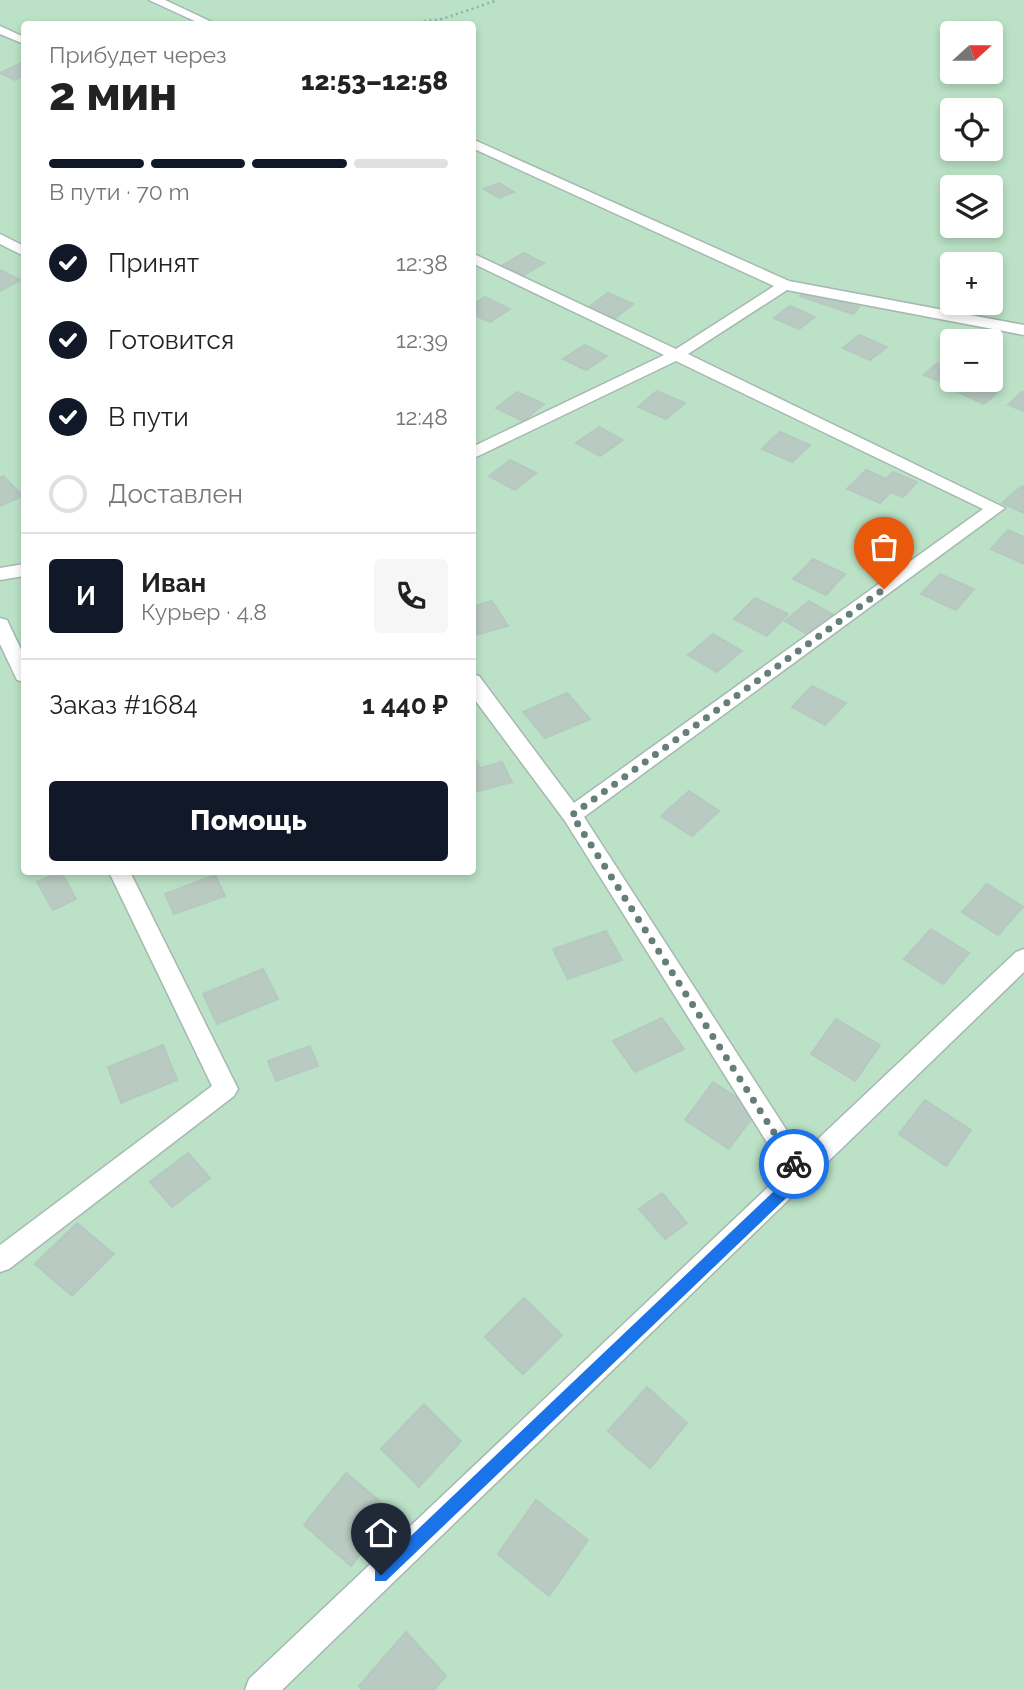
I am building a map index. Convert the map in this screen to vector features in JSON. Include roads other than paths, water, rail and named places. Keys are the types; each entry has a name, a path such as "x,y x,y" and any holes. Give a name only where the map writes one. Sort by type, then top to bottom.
{"lane":[{"path":"155,0 203,21"},
{"path":"0,30 21,40"},
{"path":"476,145 785,285 1024,330"},
{"path":"0,238 21,251"},
{"path":"476,259 996,508 572,815"},
{"path":"476,452 676,355 785,285"},
{"path":"0,574 21,570"},
{"path":"0,624 21,669"},
{"path":"476,686 572,815 801,1174"},
{"path":"0,1260 226,1089 121,875"},
{"path":"260,1690 1024,958"}]}
